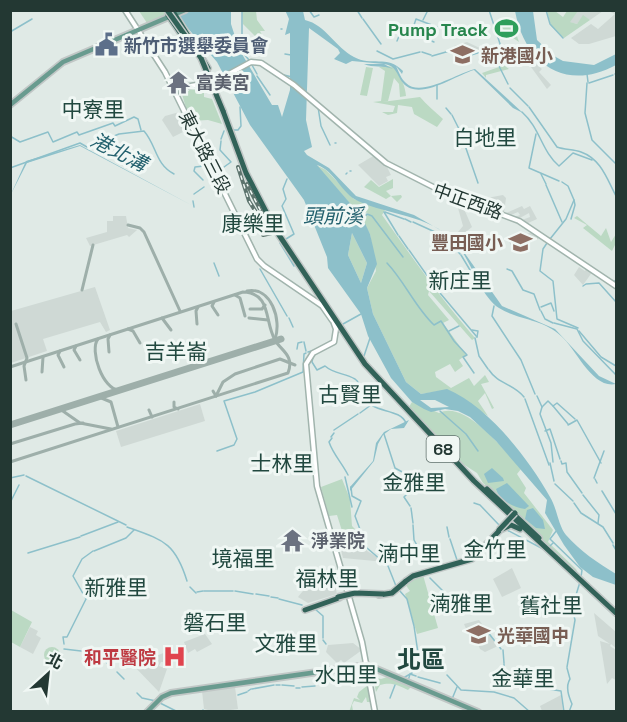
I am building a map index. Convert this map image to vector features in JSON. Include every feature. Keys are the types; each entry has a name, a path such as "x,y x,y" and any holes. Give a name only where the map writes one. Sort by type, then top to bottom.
{"highway":[{"name":"68","path":"172,13 207,68 246,173 265,210 349,340 371,370 520,525"},
{"path":"475,480 510,519 548,549 616,614"},
{"path":"488,493 517,512 548,549 616,614"},
{"path":"500,530 505,519 501,510"},
{"path":"429,571 473,557 517,512"},
{"path":"500,530 509,525 520,525"},
{"path":"305,609 353,594 389,595 412,576 472,559 481,549"},
{"path":"368,594 385,595 395,591 404,582"}],"main road":[{"name":"東大路三段","path":"125,10 165,72 209,156 257,259 320,304 335,326 335,339 328,347 313,353 306,364 316,477 332,539 351,596 368,666"},
{"path":"10,103 63,62 172,13 184,10"},
{"path":"10,103 53,66 80,51 138,30"},
{"name":"中正西路","path":"173,89 214,82 251,62 269,66 401,173 447,194 519,221 616,286"},
{"path":"257,259 260,265"},
{"path":"368,666 376,711"},
{"path":"148,711 162,697 174,693 368,666 473,711"},
{"path":"399,680 478,711"}],"shaded area":[{"path":"578,11 603,11 590,20 583,16 577,24 569,22"},
{"path":"608,11 616,11 616,36 589,44 579,44 571,38 591,24 598,29 615,14"},
{"name":"新港國小","path":"467,42 484,50 458,59 454,46"},
{"path":"536,64 542,69 539,72 551,85 547,89 531,67"},
{"path":"183,111 191,128 173,137 162,120 165,116"},
{"path":"375,155 385,163 391,175 386,177 388,181 379,186 358,165"},
{"path":"503,195 506,198 504,213 486,207 487,198"},
{"path":"522,206 524,209 530,206 537,219 526,224 522,220 530,217 529,213 518,219 515,217 520,215 518,212 511,215 506,213"},
{"path":"458,208 464,209 472,227 462,235 458,232 463,226"},
{"path":"113,216 126,216 128,228 137,230 129,237 127,235 90,246 86,238 107,232 107,221 113,221"},
{"name":"豐田國小","path":"532,232 542,237 513,250 509,241"},
{"path":"579,267 585,271 587,267 593,271 583,285 574,275"},
{"path":"95,287 110,330 106,332 100,322 43,339 47,351 11,363 11,311"},
{"path":"200,404 205,421 121,447 116,431"},
{"path":"364,540 367,551 379,558 375,561 343,558 340,546"},
{"path":"512,568 521,588 502,597 493,579"},
{"path":"334,581 337,594 308,603 298,597 307,586"},
{"path":"594,613 616,632 616,648 611,644 610,646 616,650 616,680 612,678 607,684 600,641 610,644 598,636"},
{"name":"光華國中","path":"479,620 498,646 485,652 480,649 475,637 470,638 464,624"},
{"path":"30,627 38,631 36,635 41,638 33,654 20,647"},
{"path":"205,634 212,644 197,652 195,649 188,653 184,642"},
{"path":"353,643 362,650 344,663 341,660 337,663 326,652 328,645"},
{"path":"171,652 168,662 161,662 159,666 167,669 159,692 133,665"},
{"path":"235,687 238,709 216,712 204,709 202,691"},
{"path":"561,695 563,711 542,711 540,706"}],"green space":[{"path":"139,11 168,11 170,13 147,23"},
{"path":"242,11 256,11 257,20 265,31 260,31 262,35 258,39 243,24"},
{"path":"547,11 555,11 563,17 567,11 578,11 570,22 577,24 583,15 590,20 564,38 551,26"},
{"path":"511,19 519,42 506,33 498,22"},
{"path":"494,58 509,69 486,75 486,78 482,73 499,67"},
{"path":"366,67 373,68 367,96 360,95"},
{"path":"379,67 394,67 396,70 406,96 400,97 399,84 394,78 388,101 382,102 420,97 443,119 437,127 414,114 412,107 398,105 397,113 388,115 382,112 393,112 395,106 373,102 381,101 385,71"},
{"path":"190,86 204,93 204,97 212,99 222,124 208,120 190,121 181,91 189,91"},
{"path":"316,165 326,170 354,199 385,210 382,215 475,338 472,340 429,291 428,295 449,320 443,323 466,355 459,360 463,366 455,372 450,364 435,372 436,377 451,388 469,378 474,386 485,375 489,382 481,384 494,408 492,409 485,393 478,401 488,416 447,390 421,394 406,382 373,314 367,288 376,271 370,234 364,223 368,213 364,212 362,217"},
{"path":"393,179 393,188 386,191 391,196 386,199 364,187 371,180 379,187"},
{"path":"401,195 402,197 397,202 391,196"},
{"path":"577,216 601,236 606,228 611,242 616,234 616,243 612,251 583,228 587,225 574,218"},
{"path":"352,233 367,263 361,283 348,255"},
{"path":"443,271 458,282 459,290 455,291 453,284 441,283"},
{"path":"412,402 439,413 449,411 461,413 495,440 521,469 517,474 526,488 524,493 553,530 548,542 576,569 579,576 539,539 541,536 483,483 477,473 463,464 409,407"},
{"path":"342,479 350,499 352,526 357,531 343,534 337,515 329,516 321,487"},
{"path":"423,575 438,628 417,634 405,594 410,591 405,584"},
{"path":"11,610 32,622 20,647 11,642"},
{"path":"52,647 60,655 52,663 44,655"},
{"path":"373,677 381,679 387,677 411,687 408,690 394,684 384,684 380,685 376,692"},
{"path":"368,685 371,702 367,702 366,697 362,703 354,701 353,711 364,711 349,712 354,698 360,700 357,697 359,692"}],"water":[{"name":"頭前溪","path":"285,10 303,11 305,20 319,26 347,53 360,60 385,62 397,66 403,71 402,74 396,66 403,80 413,87 430,86 475,69 523,113 513,108 474,70 428,89 410,88 388,65 352,61 346,64 334,59 340,53 338,49 309,28 306,120 312,147 304,151 329,168 356,196 414,215 436,227 358,201 347,193 329,172 317,165 362,217 370,234 377,264 367,288 373,314 406,382 421,394 447,389 462,397 492,421 531,466 552,501 566,535 589,556 616,574 616,585 593,577 580,567 545,513 547,500 496,441 470,417 458,411 445,409 431,412 424,409 412,402 391,378 368,336 361,314 328,268 327,257 304,200 250,125 217,62 173,11 231,11 231,24 239,49 272,105 278,105 282,117 290,90 290,33 285,35 289,19","holes":["352,233 367,263 361,283 348,255","420,400 435,400 449,407 431,408"]},
{"path":"515,11 533,11 537,40 563,61 594,65 616,54 616,65 598,73 581,76 565,74 551,68 538,59 528,46 520,30"},
{"path":"364,64 384,64 393,69 371,66"},
{"name":"港北溝","path":"80,145 193,206 80,146 27,163 11,194 26,161"},
{"name":"頭前溪","path":"445,233 454,238 502,306 555,329 599,376 616,384 607,384 592,375 567,342 554,330 499,308 486,295 466,258"},
{"path":"409,420 404,428 391,429 383,435 374,461 350,491 350,487 373,461 376,443 384,432"},
{"path":"492,468 504,481 488,483 484,474"},
{"path":"507,483 529,506 525,509 516,507 500,497 496,489"},
{"path":"533,508 543,520 545,529 536,528 525,519 527,510"}],"waterway":[{"path":"242,10 244,45"},
{"path":"309,10 314,17 319,15"},
{"path":"357,10 362,18"},
{"path":"423,20 428,10"},
{"path":"489,10 503,53"},
{"path":"546,10 550,24 563,38"},
{"path":"10,32 32,19"},
{"path":"363,19 381,44"},
{"path":"412,31 416,19 437,27"},
{"path":"397,41 402,29 434,42"},
{"path":"244,47 244,54 249,60"},
{"path":"432,56 453,50"},
{"path":"455,50 458,59 484,51"},
{"path":"377,51 393,59 420,52"},
{"path":"422,52 431,55"},
{"path":"485,52 496,60"},
{"path":"495,56 503,53"},
{"path":"285,54 291,55"},
{"path":"497,62 508,84"},
{"path":"252,65 257,74"},
{"path":"587,74 588,82"},
{"path":"284,75 292,77"},
{"path":"589,83 613,75"},
{"path":"257,76 270,95"},
{"path":"587,83 585,113 592,140 616,164"},
{"path":"437,85 437,99"},
{"path":"510,88 528,106"},
{"path":"234,130 238,130 241,126 240,107"},
{"path":"318,107 321,126 330,145"},
{"path":"529,107 557,147 581,152 594,159 603,170 616,196"},
{"path":"446,108 451,114"},
{"path":"522,112 559,166 573,153 592,160"},
{"path":"452,115 460,131"},
{"path":"10,136 20,142 48,132 53,142 77,132 79,135 113,123 115,126 134,117 138,119 141,130"},
{"path":"10,168 80,143 87,147 119,134 144,131 163,165 174,174"},
{"path":"221,139 224,131"},
{"path":"461,134 478,183"},
{"path":"536,134 529,168 559,181"},
{"path":"217,172 231,162 220,150 221,141"},
{"path":"203,180 194,171 195,167 204,166 211,170"},
{"path":"541,174 546,184"},
{"path":"286,239 294,234 282,206 286,199 283,189 287,179"},
{"path":"550,239 566,219 574,200 568,186 562,182"},
{"path":"546,185 562,222"},
{"path":"194,194 204,187"},
{"path":"571,219 574,200"},
{"name":"港北溝","path":"193,201 194,207"},
{"path":"384,212 398,235"},
{"path":"385,212 404,219"},
{"path":"363,220 367,214 372,216 403,257"},
{"path":"405,219 411,222"},
{"path":"413,222 435,232"},
{"path":"436,233 449,241 460,254"},
{"path":"399,236 408,249"},
{"path":"280,243 294,266"},
{"path":"547,243 543,249 540,271 553,281 557,319 578,328"},
{"path":"409,250 438,291"},
{"path":"461,255 473,275"},
{"path":"214,263 219,276"},
{"path":"387,263 427,318 434,325 441,321 454,341 467,355 463,357 474,373"},
{"path":"260,269 287,316"},
{"path":"507,269 512,271 523,290 534,294 540,310"},
{"path":"583,286 599,283 616,302"},
{"path":"440,293 477,337"},
{"path":"541,307 551,303 554,311"},
{"path":"494,306 492,316 521,360 535,394"},
{"path":"541,311 545,319 553,323"},
{"path":"343,324 361,314"},
{"path":"289,318 293,327"},
{"path":"554,323 577,329 583,341 616,375"},
{"path":"449,331 459,326"},
{"path":"472,330 478,331 477,337"},
{"path":"579,331 601,357 616,366"},
{"path":"364,356 370,338"},
{"path":"475,338 479,356 488,369"},
{"path":"297,349 298,343 302,342"},
{"path":"304,342 306,351"},
{"path":"308,352 315,350"},
{"path":"217,451 234,445 237,439 224,401 255,392 303,372 304,354 306,353"},
{"path":"313,357 312,362 317,370 325,366 332,371 355,379 369,403 400,416 406,423"},
{"path":"489,370 524,397"},
{"path":"537,396 542,407 540,414 551,443 553,462"},
{"path":"525,399 549,465"},
{"path":"542,407 548,401 553,406 557,403 575,419"},
{"path":"360,413 371,405"},
{"path":"553,406 568,424"},
{"path":"440,411 466,434 478,451"},
{"path":"334,430 358,414"},
{"path":"568,425 577,420 601,463"},
{"path":"545,431 550,429 560,459"},
{"path":"331,437 334,433"},
{"path":"384,434 395,468 404,473"},
{"path":"332,438 329,442 348,475"},
{"path":"594,478 604,451"},
{"path":"561,461 562,464 566,463 567,472 582,493"},
{"path":"550,463 554,481"},
{"path":"10,478 24,475"},
{"path":"26,476 126,525"},
{"path":"345,477 352,507"},
{"path":"595,479 597,483"},
{"path":"555,484 573,501"},
{"path":"10,503 19,485"},
{"path":"351,487 352,496 361,501 355,516 367,548 388,566 396,586"},
{"path":"602,491 616,514"},
{"path":"408,493 404,497 410,506"},
{"path":"583,495 599,515 598,523"},
{"path":"474,503 480,505 500,526"},
{"path":"574,503 581,513 603,527 613,543"},
{"path":"411,508 413,523"},
{"path":"81,536 118,522"},
{"path":"413,525 414,540 422,554 420,563"},
{"path":"127,527 150,535 166,544 178,558 187,581"},
{"path":"447,527 449,537"},
{"path":"94,551 126,538 134,530"},
{"path":"507,530 545,550"},
{"path":"557,530 550,539 582,570 581,577"},
{"path":"28,553 80,537"},
{"path":"450,539 457,560"},
{"path":"549,547 553,543"},
{"path":"613,545 616,550"},
{"path":"64,644 63,637 67,637 86,599 73,576 82,559 93,551"},
{"path":"430,578 443,591"},
{"path":"567,667 575,620 572,608 580,582"},
{"path":"190,587 196,593"},
{"path":"398,681 412,673 418,653 407,599 399,590"},
{"path":"197,592 203,591"},
{"path":"204,591 233,591"},
{"path":"235,591 253,594"},
{"path":"588,591 616,617"},
{"path":"256,594 269,596"},
{"path":"271,597 278,598"},
{"path":"279,599 302,605"},
{"path":"315,609 323,616 323,638"},
{"path":"487,631 501,649"},
{"path":"323,640 326,644"},
{"path":"64,649 81,651"},
{"path":"503,650 504,663"},
{"path":"84,651 94,652 113,668"},
{"path":"504,664 504,670 515,677"},
{"path":"567,668 570,679 568,692 572,704 569,712"},
{"path":"117,672 124,679"},
{"path":"408,681 410,674 416,676"},
{"path":"447,675 461,690 494,692 514,698 530,712"},
{"path":"418,677 440,683"},
{"path":"520,680 528,685"},
{"path":"252,689 274,685"},
{"path":"282,685 294,686"},
{"path":"390,698 395,685"},
{"path":"302,687 315,686"},
{"path":"452,699 457,687"},
{"path":"548,689 561,691 564,712"},
{"path":"238,695 247,692"},
{"path":"137,693 142,698 156,701"},
{"path":"160,703 178,712"}],"taxiway":[{"path":"128,225 140,228 144,232 180,311"},
{"path":"82,290 93,245"},
{"path":"247,291 262,294 273,306 277,323 275,339"},
{"path":"10,367 243,292 259,297 266,309 275,340 290,362 288,373 10,462"},
{"path":"235,295 240,298 245,316"},
{"path":"214,302 212,306 218,315"},
{"path":"250,309 262,309 265,305"},
{"path":"197,324 198,307"},
{"path":"162,318 171,330"},
{"path":"249,318 268,320"},
{"path":"16,324 27,358 24,366 26,380"},
{"path":"128,329 133,331 140,343"},
{"path":"109,352 110,335"},
{"path":"98,339 95,352 99,369 108,384 119,390"},
{"path":"76,346 74,350 80,360"},
{"path":"60,351 58,355 64,367"},
{"path":"42,372 43,357"},
{"path":"216,396 223,382 235,374 280,359 295,365"},
{"path":"213,391 216,396"},
{"path":"99,397 111,402 118,427"},
{"path":"174,402 174,407 178,409"},
{"path":"60,409 80,423 111,429"},
{"path":"149,410 152,417"},
{"path":"10,444 83,423"}],"runway":[{"path":"10,425 281,339"}],"railway":[{"path":"238,167 249,201 261,220 263,235 272,233 247,184"}],"place":[{"name":"Pump Track","path":"506,29"},
{"name":"新竹市選舉委員會","path":"106,45"},
{"name":"新港國小","path":"463,55"},
{"name":"富美宮","path":"178,82"},
{"name":"豐田國小","path":"521,242"},
{"name":"淨業院","path":"293,540"},
{"name":"光華國中","path":"479,635"},
{"name":"和平醫院","path":"174,657"}],"district":[{"name":"中寮里","path":"93,109"},
{"name":"白地里","path":"485,137"},
{"name":"康樂里","path":"253,223"},
{"name":"新庄里","path":"460,280"},
{"name":"吉羊崙","path":"176,351"},
{"name":"古賢里","path":"350,394"},
{"name":"士林里","path":"282,463"},
{"name":"金雅里","path":"414,482"},
{"name":"金竹里","path":"495,549"},
{"name":"湳中里","path":"409,553"},
{"name":"境福里","path":"243,558"},
{"name":"福林里","path":"327,578"},
{"name":"新雅里","path":"116,587"},
{"name":"湳雅里","path":"461,603"},
{"name":"舊社里","path":"551,605"},
{"name":"磐石里","path":"215,622"},
{"name":"文雅里","path":"286,643"},
{"name":"北區","path":"421,659"},
{"name":"水田里","path":"346,674"},
{"name":"金華里","path":"523,678"}]}
